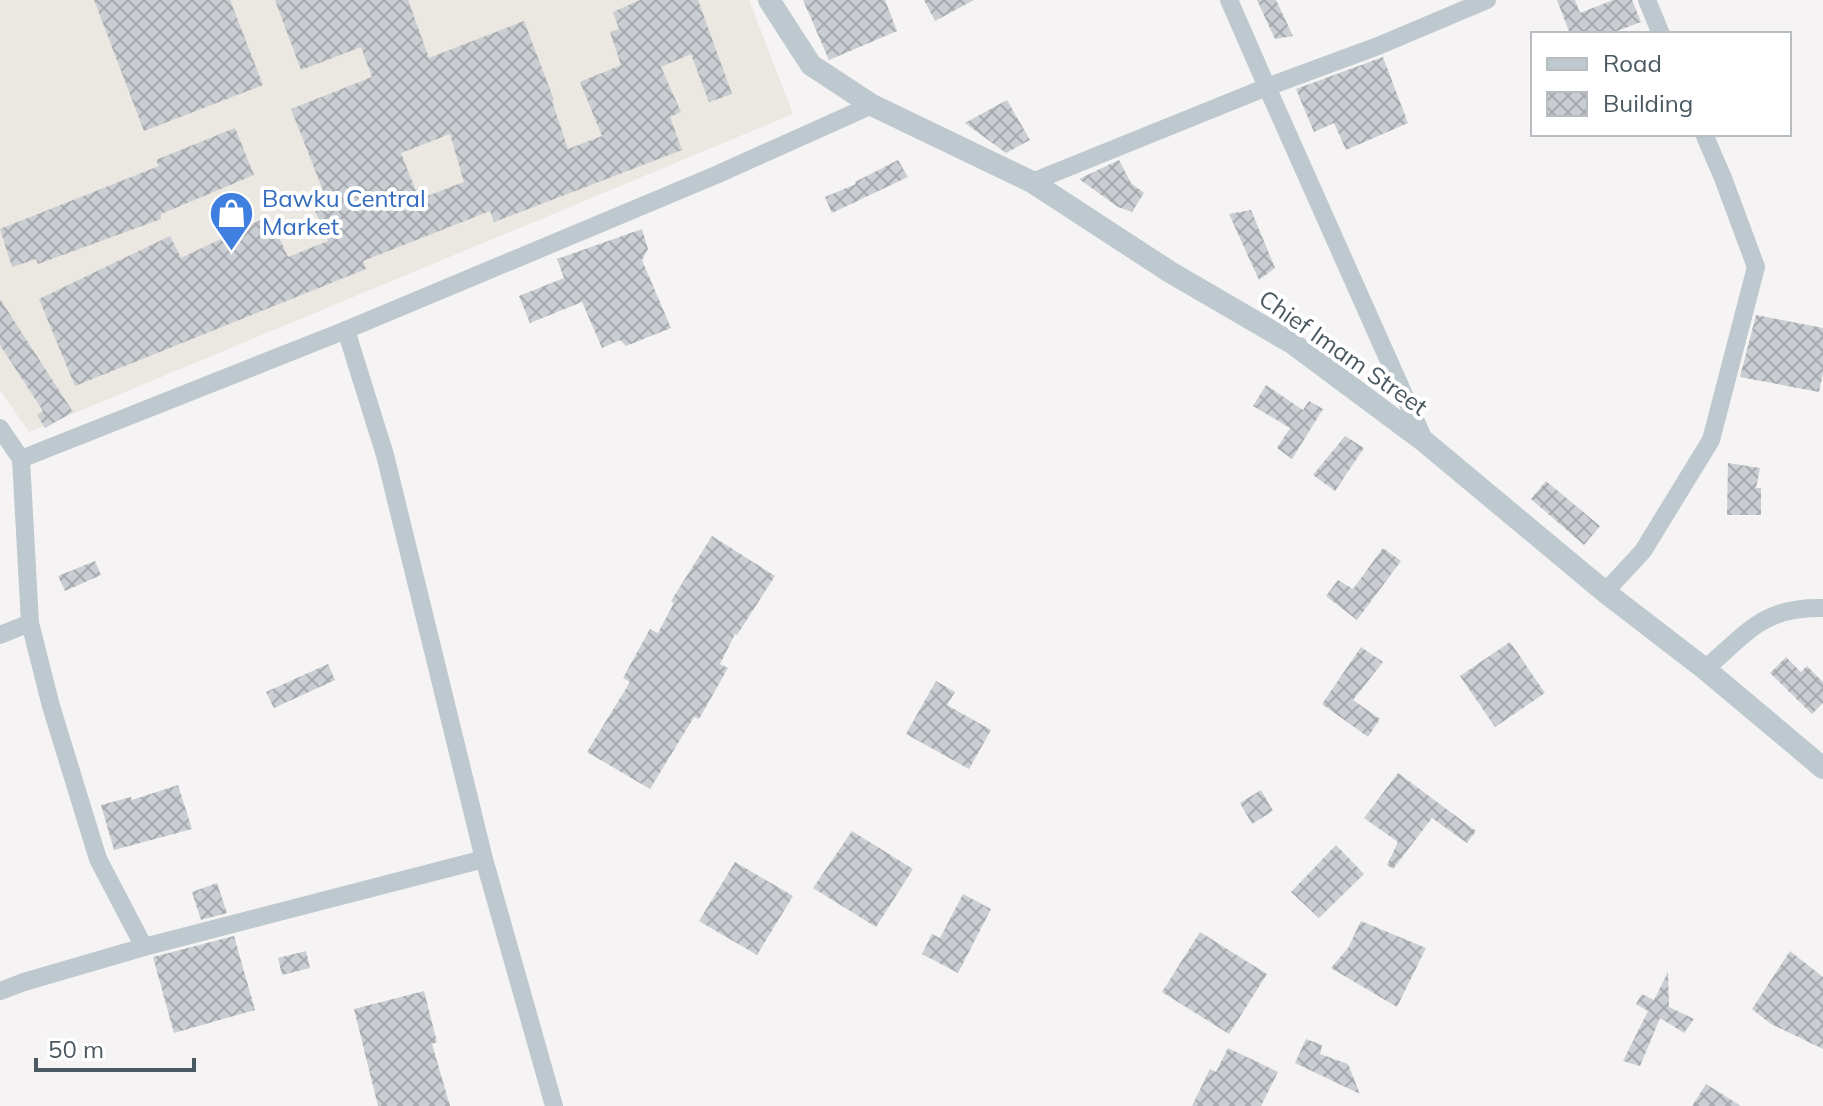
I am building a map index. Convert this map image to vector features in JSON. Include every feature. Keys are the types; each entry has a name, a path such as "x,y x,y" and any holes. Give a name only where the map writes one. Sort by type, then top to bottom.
{"street":[{"name":"Chief Imam Street","path":"769,0 811,65 872,105 1032,182 1170,272 1292,343 1425,442 1823,768"},
{"path":"1229,0 1425,442"},
{"path":"1032,182 1487,0"},
{"path":"1647,0 1660,32"},
{"path":"21,459 346,330 716,175 872,105"},
{"path":"1605,592 1643,551 1711,440 1756,267 1705,136"},
{"path":"346,330 385,455 484,859 554,1106"},
{"path":"0,428 21,459 30,623 51,706 98,859 144,947"},
{"path":"1705,669 1764,618 1796,607 1823,608"},
{"path":"0,635 30,623"},
{"path":"0,991 144,947 484,859"}],"shaded area":[{"name":"Bawku Central Market","path":"0,0 749,0 793,114 29,432 0,390"}],"building":[{"path":"94,0 230,0 263,85 144,131"},
{"path":"275,0 408,0 429,58 524,21 554,100 568,149 602,136 580,82 621,65 610,32 619,29 613,12 640,0 698,0 732,94 709,102 691,54 661,67 681,112 670,117 682,150 494,222 490,211 363,261 366,269 75,386 39,299 170,236 181,258 269,216 288,257 328,241 310,199 324,193 291,109 372,77 361,47 301,70","holes":["450,134 464,182 419,199 401,153"]},
{"path":"803,0 885,0 897,31 829,60"},
{"path":"924,0 974,0 935,21"},
{"path":"1257,0 1276,0 1293,36 1275,39"},
{"path":"1557,0 1575,0 1580,13 1613,0 1632,0 1641,22 1614,32 1569,32"},
{"path":"1383,57 1408,123 1346,150 1334,123 1314,132 1296,89"},
{"path":"1007,100 1030,140 1006,153 965,123"},
{"path":"235,128 254,175 161,214 161,219 38,264 36,259 12,267 0,229 159,166 156,160"},
{"path":"898,160 908,177 832,213 825,197 856,184"},
{"path":"1119,160 1131,183 1144,193 1132,212 1118,207 1079,179"},
{"path":"1251,210 1275,268 1259,280 1229,214"},
{"path":"642,229 648,249 642,260 671,328 626,346 620,340 602,348 582,302 530,323 519,296 564,278 557,259"},
{"path":"0,299 73,412 45,428 37,415 43,411 0,345"},
{"path":"1756,315 1823,328 1823,373 1819,392 1740,377"},
{"path":"1266,385 1303,410 1309,401 1323,409 1292,459 1277,448 1290,428 1253,406"},
{"path":"1345,436 1364,448 1335,491 1313,475"},
{"path":"1728,463 1760,468 1756,488 1761,488 1761,515 1727,515"},
{"path":"1546,481 1600,526 1584,545 1531,499"},
{"path":"712,536 775,576 735,634 720,664 728,668 699,719 694,717 650,789 587,752 630,682 623,678 650,629 658,633 674,603 671,601"},
{"path":"1383,548 1401,561 1357,620 1326,596 1338,580 1353,589"},
{"path":"95,561 101,575 65,591 58,576"},
{"path":"1510,642 1545,693 1495,727 1460,676"},
{"path":"1361,647 1383,662 1353,700 1380,719 1368,737 1322,704"},
{"path":"1786,657 1801,672 1807,666 1823,682 1823,703 1812,714 1770,673"},
{"path":"328,664 335,680 274,708 266,692"},
{"path":"936,681 955,692 947,705 991,730 969,769 906,734"},
{"path":"1398,773 1476,831 1467,843 1432,818 1393,869 1387,865 1398,842 1364,818"},
{"path":"178,785 192,829 114,850 101,805 131,797 132,800"},
{"path":"1261,790 1273,811 1252,824 1240,803"},
{"path":"852,831 913,869 876,927 813,888"},
{"path":"1336,845 1364,874 1319,918 1291,892"},
{"path":"735,862 793,896 757,955 699,921"},
{"path":"217,883 227,913 201,920 192,892"},
{"path":"963,894 991,909 958,973 922,954 932,934 940,938"},
{"path":"1361,921 1426,948 1397,1007 1331,968 1348,948"},
{"path":"1200,932 1267,974 1229,1034 1162,992"},
{"path":"234,936 255,1010 174,1033 153,957"},
{"path":"306,951 310,968 282,975 278,958"},
{"path":"1790,951 1823,977 1823,1049 1771,1024 1752,1009"},
{"path":"1668,972 1669,1007 1694,1019 1684,1033 1660,1018 1640,1066 1623,1061 1648,1011 1636,1004 1642,994 1654,1000"},
{"path":"424,991 437,1042 432,1044 450,1106 378,1106 354,1009"},
{"path":"1306,1039 1322,1045 1320,1054 1348,1064 1360,1094 1295,1063"},
{"path":"1228,1048 1278,1072 1261,1106 1192,1106 1210,1069 1216,1072"},
{"path":"1706,1084 1741,1106 1692,1106"}],"place":[{"name":"Bawku Central Market","path":"231,252"}]}
